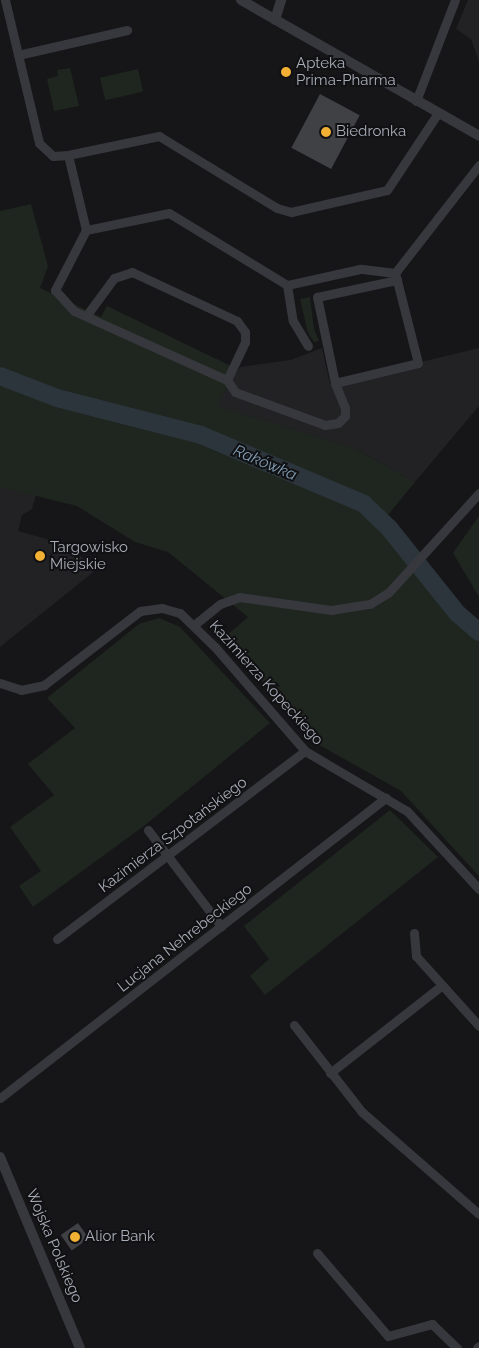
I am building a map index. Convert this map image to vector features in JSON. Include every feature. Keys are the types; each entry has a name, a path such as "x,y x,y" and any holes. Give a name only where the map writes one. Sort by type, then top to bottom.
{"street":[{"path":"6,0 39,144 53,156 68,155 159,136 277,208 291,212 388,190 438,113"},
{"path":"241,0 479,136"},
{"path":"275,20 281,0"},
{"path":"416,100 455,0"},
{"path":"18,55 127,30"},
{"path":"68,155 86,230 55,290 74,311 226,380 236,392 324,425 338,423 345,416 335,383 317,298 396,277 479,165"},
{"path":"86,230 170,213 287,285 360,269 396,277"},
{"path":"86,316 114,278 132,272 237,322 245,332 246,342 226,380"},
{"path":"335,383 418,364 396,277"},
{"path":"287,285 293,321 308,346"},
{"path":"194,625 220,604 239,597 323,609 361,606 386,595 479,493"},
{"name":"Kazimierza Kopeckiego","path":"0,682 21,690 44,685 140,611 169,610 194,625 305,751 386,798 416,818 479,890"},
{"name":"Kazimierza Szpotańskiego","path":"57,939 168,857 305,751"},
{"name":"Lucjana Nehrebeckiego","path":"0,1098 386,798"},
{"path":"148,830 221,926"},
{"path":"414,933 416,956 479,1026"},
{"path":"330,1073 441,986"},
{"path":"294,1025 330,1073 375,1125 479,1214"},
{"name":"Wojska Polskiego","path":"0,1157 80,1348"},
{"path":"317,1253 388,1336 432,1324 457,1348"}],"shaded area":[{"path":"468,0 479,0 479,61 471,39 456,29"},
{"path":"70,68 79,106 54,111 47,79 58,76 57,70"},
{"path":"138,69 143,91 105,100 100,78"},
{"path":"31,204 48,266 40,288 101,317 107,306 237,369 217,406 354,448 415,482 383,521 457,613 479,632 479,876 401,791 314,742 225,637 248,617 168,552 135,542 77,506 0,487 0,211"},
{"path":"310,297 314,329 319,341 314,342 308,333 300,299"},
{"path":"322,348 330,384 479,348 479,406 415,482 354,448 216,406 240,367 291,360"},
{"name":"Targowisko Miejskie","path":"0,487 36,494 32,509 22,515 18,531 64,544 97,569 0,647"},
{"path":"479,516 479,597 453,553"},
{"path":"159,618 180,627 270,723 144,826 33,907 19,886 41,871 10,827 54,795 28,764 75,728 47,698 139,624"},
{"path":"390,810 438,857 265,995 250,976 269,959 244,926"}],"building":[{"name":"Biedronka","path":"320,94 360,115 331,169 291,148"},
{"name":"Alior Bank","path":"78,1223 89,1239 72,1251 61,1235"}],"waterway":[{"name":"Rakówka","path":"0,376 57,398 201,435 364,504 389,528 457,613 479,632"}],"place":[{"name":"Apteka Prima-Pharma","path":"286,72"},
{"name":"Biedronka","path":"326,132"},
{"name":"Targowisko Miejskie","path":"40,556"},
{"name":"Alior Bank","path":"75,1237"}]}
